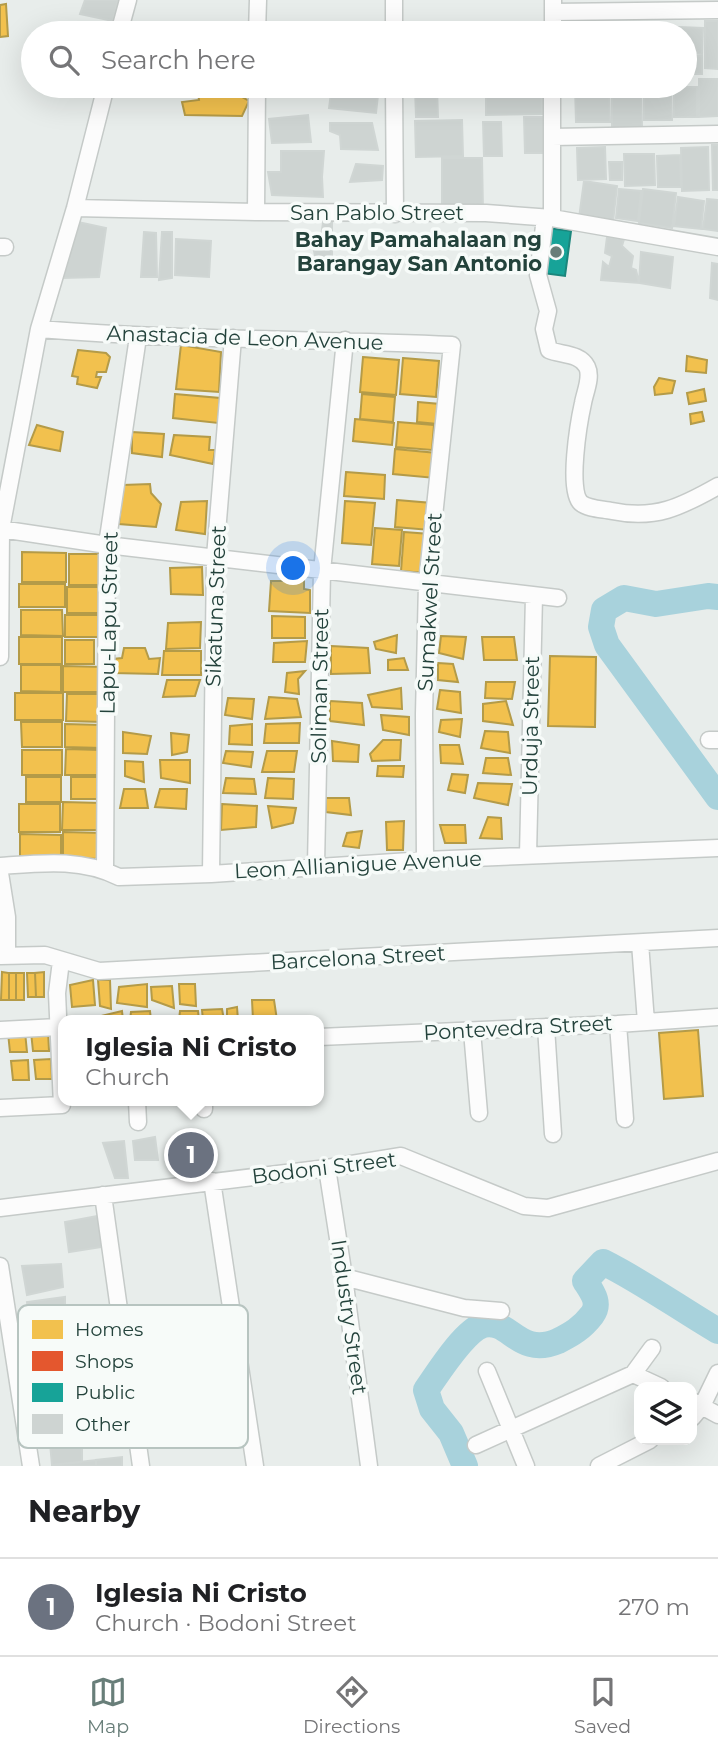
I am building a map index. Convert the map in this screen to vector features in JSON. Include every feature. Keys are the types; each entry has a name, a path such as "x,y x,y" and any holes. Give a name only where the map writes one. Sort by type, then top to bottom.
{"street":[{"path":"122,21 128,0"},
{"path":"257,21 258,0"},
{"path":"394,0 394,21"},
{"path":"553,6 718,10"},
{"path":"0,657 0,529 39,329 75,208 103,98"},
{"path":"256,212 257,98"},
{"path":"394,98 395,214"},
{"path":"552,98 548,218 538,275 548,311 544,329 549,350 582,360 589,372 576,447 575,478 578,500 583,505 616,512 646,514 663,512 686,504 718,486"},
{"path":"552,137 718,134"},
{"name":"San Pablo Street","path":"75,208 395,214 486,213 548,218 718,247"},
{"name":"Anastacia de Leon Avenue","path":"39,329 138,337 345,340 452,345"},
{"name":"Lapu-Lapu Street","path":"105,870 107,545 138,337"},
{"name":"Sikatuna Street","path":"211,874 215,557 233,338"},
{"name":"Soliman Street","path":"316,865 322,570 345,340"},
{"name":"Sumakwel Street","path":"425,860 427,583 452,345"},
{"path":"0,529 107,545 558,598"},
{"name":"Urduja Street","path":"528,855 534,596"},
{"name":"Leon Allianigue Avenue","path":"0,866 61,862 105,870 119,877 211,874 316,865 718,848"},
{"path":"0,873 7,916 3,956"},
{"name":"Barcelona Street","path":"3,956 45,956 99,971 718,938"},
{"path":"640,943 646,1022"},
{"path":"0,1030 58,1027 57,992 61,961"},
{"name":"Pontevedra Street","path":"324,1037 718,1017"},
{"path":"618,1024 625,1119"},
{"path":"546,1027 553,1134"},
{"path":"472,1031 479,1113"},
{"path":"0,1108 58,1105"},
{"path":"137,1106 138,1122"},
{"name":"Bodoni Street","path":"0,1208 327,1168 401,1156 524,1206 548,1208 718,1161"},
{"name":"Industry Street","path":"327,1168 369,1466"},
{"path":"212,1181 231,1305"},
{"path":"103,1195 118,1305"},
{"path":"0,1266 18,1382"},
{"path":"344,1277 464,1308 502,1311"},
{"path":"476,1445 632,1374 652,1348"},
{"path":"487,1371 526,1466"},
{"path":"697,1405 718,1373"},
{"path":"632,1374 650,1382"},
{"path":"697,1409 718,1415"},
{"path":"248,1420 255,1466"},
{"path":"599,1466 640,1445"},
{"path":"28,1448 31,1466"},
{"path":"138,1448 141,1466"}],"building: Homes":[{"path":"6,4 8,36 0,37 0,5"},
{"path":"244,98 249,101 242,116 185,115 182,102"},
{"path":"181,345 221,352 219,392 176,389"},
{"path":"78,350 106,353 110,357 106,372 97,372 96,377 101,377 97,388 77,384 78,377 72,376"},
{"path":"687,356 707,360 706,373 686,371"},
{"path":"363,357 399,360 396,395 360,392"},
{"path":"403,358 439,361 436,397 400,394"},
{"path":"659,378 675,381 672,393 655,395 654,387"},
{"path":"704,389 706,401 689,404 687,393"},
{"path":"175,394 220,398 218,423 173,418"},
{"path":"362,394 395,397 393,422 360,419"},
{"path":"418,402 440,404 438,424 417,422"},
{"path":"702,412 704,421 691,424 690,414"},
{"path":"355,419 394,423 392,445 353,441"},
{"path":"398,422 434,425 432,450 396,447"},
{"path":"37,425 63,432 60,451 29,445"},
{"path":"132,432 164,434 162,457 132,453"},
{"path":"174,435 210,437 209,450 215,450 213,464 170,455"},
{"path":"395,449 437,453 435,478 393,474"},
{"path":"346,472 385,475 384,499 344,496"},
{"path":"150,484 151,493 161,504 156,527 119,524 123,485"},
{"path":"397,500 432,503 430,530 395,527"},
{"path":"207,501 205,534 176,530 181,502"},
{"path":"345,501 375,503 371,545 342,543"},
{"path":"375,528 402,530 399,566 372,564"},
{"path":"404,532 430,534 426,573 401,571"},
{"path":"22,552 66,553 66,582 22,582"},
{"path":"69,554 105,554 105,585 69,585"},
{"path":"202,567 203,595 171,594 170,568"},
{"path":"271,581 304,581 304,589 310,590 310,613 269,611"},
{"path":"19,584 65,584 65,607 19,607"},
{"path":"67,587 102,587 102,613 67,613"},
{"path":"21,610 62,610 63,636 21,635"},
{"path":"65,615 105,615 105,637 65,637"},
{"path":"272,616 305,617 305,638 272,638"},
{"path":"201,622 200,648 166,649 168,623"},
{"path":"397,635 396,653 376,649 374,642"},
{"path":"441,636 466,637 463,659 439,653"},
{"path":"19,637 62,637 62,664 19,664"},
{"path":"482,637 514,637 517,660 484,660"},
{"path":"65,640 94,640 94,664 65,664"},
{"path":"307,641 305,662 273,662 274,643"},
{"path":"331,646 368,648 370,673 331,674"},
{"path":"124,648 145,648 149,659 160,658 158,674 113,673 113,659 122,658"},
{"path":"164,651 201,651 201,675 162,675"},
{"path":"550,656 596,657 595,727 548,726"},
{"path":"404,658 408,670 388,670 388,660"},
{"path":"438,663 453,664 458,682 438,680"},
{"path":"21,665 61,665 61,692 21,691"},
{"path":"63,666 105,667 104,692 63,692"},
{"path":"305,671 298,679 299,694 285,692 287,673"},
{"path":"167,680 200,680 195,696 163,697"},
{"path":"486,682 515,682 512,699 485,698"},
{"path":"401,688 402,709 372,707 368,695"},
{"path":"440,690 460,692 461,713 437,709"},
{"path":"15,693 63,693 63,720 15,720"},
{"path":"67,694 103,694 103,722 66,721"},
{"path":"269,697 297,699 301,717 265,719"},
{"path":"228,698 254,699 252,719 225,715"},
{"path":"330,701 362,703 364,725 330,721"},
{"path":"506,701 513,725 483,721 483,704"},
{"path":"381,715 409,717 409,735 383,730"},
{"path":"462,719 460,737 439,732 441,720"},
{"path":"21,722 62,722 62,747 22,747"},
{"path":"300,723 299,743 264,743 266,724"},
{"path":"65,724 102,725 102,748 65,747"},
{"path":"252,724 252,745 229,744 230,726"},
{"path":"485,731 508,732 510,753 481,748"},
{"path":"123,732 151,736 147,754 123,753"},
{"path":"171,733 189,735 187,752 172,755"},
{"path":"383,740 401,740 400,760 372,761 370,754"},
{"path":"332,741 359,745 358,762 333,761"},
{"path":"440,745 459,745 463,764 441,763"},
{"path":"66,749 101,750 101,775 65,775"},
{"path":"22,750 62,750 62,775 22,775"},
{"path":"226,751 253,752 251,767 223,763"},
{"path":"267,751 297,751 294,772 262,772"},
{"path":"486,758 508,758 511,775 483,773"},
{"path":"160,760 190,760 190,783 161,778"},
{"path":"125,761 143,762 144,782 125,776"},
{"path":"378,766 404,766 403,777 377,776"},
{"path":"452,774 468,775 465,793 448,790"},
{"path":"26,777 61,777 61,802 26,802"},
{"path":"71,777 101,777 101,799 71,799"},
{"path":"226,778 254,779 256,794 223,793"},
{"path":"268,778 294,779 293,799 265,798"},
{"path":"478,783 512,784 508,805 474,798"},
{"path":"124,789 145,789 148,808 120,808"},
{"path":"160,789 187,789 186,809 155,807"},
{"path":"326,798 349,798 351,815 326,812"},
{"path":"63,802 101,803 100,830 62,830"},
{"path":"19,804 60,804 60,832 19,832"},
{"path":"222,804 257,806 256,827 221,830"},
{"path":"268,806 296,808 293,823 272,828"},
{"path":"488,817 501,818 502,839 480,838"},
{"path":"404,821 403,850 387,850 386,822"},
{"path":"440,825 465,825 466,843 445,843"},
{"path":"362,831 359,848 343,846 347,833"},
{"path":"63,832 104,833 103,859 63,858"},
{"path":"20,834 61,835 61,856 20,856"},
{"path":"2,972 9,973 9,1000 1,1000"},
{"path":"44,972 44,997 36,997 35,973"},
{"path":"9,973 16,973 16,1000 9,1000"},
{"path":"16,973 24,973 24,1000 16,1000"},
{"path":"27,973 35,973 36,997 28,997"},
{"path":"93,980 95,1005 72,1007 70,985"},
{"path":"98,980 110,980 111,1009 100,1006"},
{"path":"147,984 147,1007 117,1003 119,987"},
{"path":"179,984 195,984 196,1006 180,1004"},
{"path":"172,986 174,1008 152,1000 151,987"},
{"path":"252,1000 274,1000 276,1015 253,1015"},
{"path":"237,1007 238,1015 227,1015 227,1009"},
{"path":"222,1009 223,1015 202,1015 202,1010"},
{"path":"122,1011 122,1015 105,1015"},
{"path":"150,1011 150,1015 131,1015 131,1012"},
{"path":"180,1011 198,1011 198,1015 180,1015"},
{"path":"698,1030 703,1096 664,1099 659,1033"},
{"path":"48,1031 49,1051 33,1051 31,1032"},
{"path":"25,1032 27,1052 10,1052 8,1033"},
{"path":"51,1059 52,1079 36,1079 34,1060"},
{"path":"28,1060 29,1080 13,1080 11,1061"}],"building: Public":[{"name":"Bahay Pamahalaan ng Barangay San Antonio","path":"547,228 571,231 565,276 542,273"},
{"path":"202,1135 206,1172 179,1175 175,1138"}],"building: Other":[{"path":"85,0 118,0 113,21 80,14"},
{"path":"705,21 718,21 718,69 705,68"},
{"path":"697,28 703,28 702,54 697,54"},
{"path":"697,56 702,56 702,74 697,74"},
{"path":"699,79 718,79 718,116 699,117"},
{"path":"330,98 378,98 376,113 329,108"},
{"path":"415,98 437,98 438,117 416,117"},
{"path":"486,98 542,98 542,114 486,115"},
{"path":"575,98 609,98 610,122 576,122"},
{"path":"612,98 641,98 642,127 612,128"},
{"path":"644,98 671,98 672,120 644,120"},
{"path":"674,98 697,98 697,117 674,117"},
{"path":"308,115 311,142 272,143 269,119"},
{"path":"524,117 547,117 547,153 525,153"},
{"path":"462,120 463,156 416,157 415,121"},
{"path":"483,122 501,122 502,156 484,156"},
{"path":"330,123 372,123 378,150 341,149 340,135 330,131"},
{"path":"712,145 718,145 718,190 713,190"},
{"path":"605,147 606,179 578,180 577,148"},
{"path":"708,147 709,190 682,191 681,148"},
{"path":"281,151 324,151 323,197 272,195 268,172 281,172"},
{"path":"624,154 654,154 655,185 625,186"},
{"path":"680,155 681,187 658,187 657,156"},
{"path":"442,158 482,158 483,210 442,211"},
{"path":"609,162 622,162 622,180 610,180"},
{"path":"356,164 383,166 382,180 350,182"},
{"path":"584,181 617,186 613,222 579,218"},
{"path":"619,189 641,191 638,221 616,218"},
{"path":"643,189 676,193 672,228 639,223"},
{"path":"678,197 704,201 701,229 674,226"},
{"path":"707,199 718,200 718,231 703,229"},
{"path":"78,222 106,228 99,277 63,278"},
{"path":"332,222 332,258 315,256 312,241 320,243 323,223"},
{"path":"144,232 156,233 157,277 141,277"},
{"path":"162,232 172,232 172,278 159,280"},
{"path":"607,237 624,239 622,246 633,256 631,268 636,270 639,283 601,280 603,262 609,267 612,256 605,253"},
{"path":"176,239 211,241 209,277 175,275"},
{"path":"641,252 673,257 670,288 639,283"},
{"path":"712,263 718,264 718,300 710,298"},
{"path":"155,1137 158,1160 135,1160 133,1141"},
{"path":"124,1141 128,1178 115,1178 103,1143"},
{"path":"103,1215 108,1246 69,1252 65,1222"},
{"path":"61,1264 63,1287 27,1295 22,1266"},
{"path":"65,1297 65,1305 27,1305 27,1302"},
{"path":"50,1448 82,1448 82,1462 52,1465"},
{"path":"122,1457 122,1466 96,1466 96,1460"},
{"path":"96,1460 96,1466 52,1466 52,1465"}],"waterway":[{"path":"718,597 708,596 656,604 624,598 604,610 601,627 607,645 718,797"},
{"path":"465,1466 451,1433 432,1409 426,1390 452,1353 468,1335 483,1325 500,1327 533,1345 558,1341 581,1327 595,1311 594,1298 585,1281 603,1262 718,1331"}],"place":[{"name":"Bahay Pamahalaan ng Barangay San Antonio","path":"556,252"},
{"name":"Iglesia Ni Cristo","path":"191,1155"}]}
